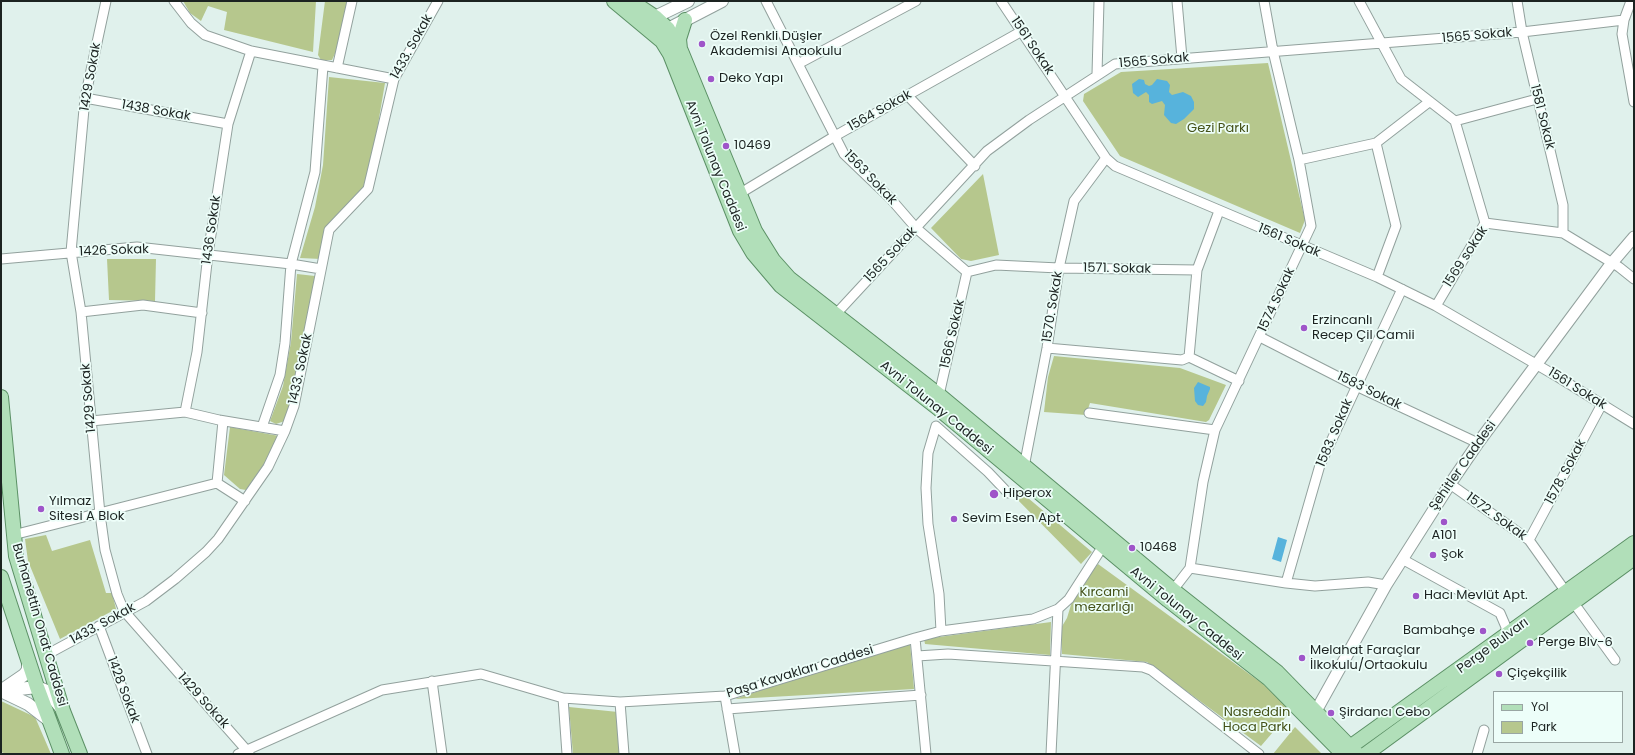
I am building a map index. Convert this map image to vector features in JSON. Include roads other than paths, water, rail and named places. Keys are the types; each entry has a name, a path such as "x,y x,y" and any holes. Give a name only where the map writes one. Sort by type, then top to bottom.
{"main road":[{"name":"Avni Tolunay Caddesi","path":"614,1 651,22 668,29 681,51 755,231 773,260 789,278 939,395 1173,590 1277,672 1329,725 1346,752"},
{"name":"Avni Tolunay Caddesi","path":"631,1 651,22 670,54 740,231 764,268 781,286 939,409 1103,546 1269,679 1346,752"},
{"path":"651,22 687,1"},
{"path":"668,29 722,1"},
{"path":"681,51 679,38 685,20"},
{"name":"Burhanettin Onat Caddesi","path":"1,397 16,556 63,711 80,754"},
{"name":"Perge Bulvarı","path":"1366,754 1380,748 1634,543"},
{"name":"Perge Bulvarı","path":"1346,752 1504,638 1634,558"},
{"name":"Burhanettin Onat Caddesi","path":"1,577 37,687 62,754"},
{"path":"1,691 14,684 28,670 28,657"},
{"path":"1,691 37,687 47,691 63,711"},
{"path":"1,691 28,704 50,721"},
{"path":"1329,725 1350,733 1377,729"}],"street":[{"name":"1429 Sokak","path":"106,1 85,98 71,252 81,312 100,514 105,550 117,594 124,611 245,753"},
{"path":"174,1 192,23 205,35 251,51 394,79"},
{"path":"337,68 352,1"},
{"name":"1433. Sokak","path":"46,655 124,611 146,601 175,579 206,552 245,501 268,467 286,431 294,406 329,230 368,189 394,79 438,1"},
{"name":"1563 Sokak","path":"766,1 844,154 890,198 916,228 967,272"},
{"path":"798,64 916,1"},
{"name":"1561 Sokak","path":"1001,1 1106,158 1115,166 1402,289 1436,306 1537,364 1634,424"},
{"path":"1097,74 1099,1"},
{"path":"1177,1 1182,58"},
{"name":"1574 Sokak","path":"1173,590 1190,568 1203,482 1215,430 1311,226 1299,160 1273,51 1264,1"},
{"path":"1359,1 1401,79 1455,121 1486,223"},
{"name":"1581 Sokak","path":"1517,1 1522,32 1563,205 1563,233"},
{"path":"1632,1 1624,20 1622,34 1630,57 1634,102"},
{"name":"1565 Sokak","path":"836,314 975,166 986,151 1066,97 1097,74 1115,64 1522,32 1624,20"},
{"name":"1564 Sokak","path":"739,194 834,136 1022,31"},
{"name":"1436 Sokak","path":"185,412 197,352 208,254 228,124 251,51"},
{"path":"262,427 280,375 285,343 291,264 315,172 323,66"},
{"path":"908,96 975,166"},
{"name":"1438 Sokak","path":"85,98 228,124"},
{"path":"1455,121 1538,99"},
{"path":"1299,160 1376,143 1429,102"},
{"path":"1376,143 1396,226 1377,278"},
{"name":"1570. Sokak","path":"1024,467 1047,348 1059,268 1074,201 1106,158"},
{"path":"1189,357 1197,270 1219,211"},
{"name":"1569 sokak","path":"1436,306 1486,223 1563,233 1611,264 1619,267 1634,279"},
{"name":"Şehitler Caddesi","path":"1316,711 1386,585 1478,442 1611,264 1634,237"},
{"name":"1426 Sokak","path":"1,259 137,247 208,254 321,269"},
{"name":"1571. Sokak","path":"967,272 996,265 1059,268 1197,270"},
{"name":"1566 Sokak","path":"939,395 967,272"},
{"name":"1583. Sokak","path":"1286,583 1320,465 1402,289"},
{"path":"81,312 143,305 202,314"},
{"name":"1583 Sokak","path":"1260,337 1356,386 1478,442"},
{"path":"1047,348 1182,360 1189,357 1239,381"},
{"name":"1578. Sokak","path":"1529,540 1602,404"},
{"path":"91,420 185,412 223,421 286,431"},
{"path":"1089,413 1215,430"},
{"path":"217,483 223,421"},
{"path":"941,631 939,594 928,524 926,488 928,453 936,426 988,472 1008,493"},
{"path":"13,535 217,483 245,501"},
{"name":"1572. Sokak","path":"1450,484 1529,540 1615,660"},
{"name":"Paşa Kavakları Caddesi","path":"245,753 382,690 481,674 563,698 620,702 725,696 941,631 1033,619 1058,609 1069,599 1103,546"},
{"path":"1402,559 1500,613 1506,627 1504,638"},
{"path":"1190,568 1286,583 1316,586 1368,582 1386,585"},
{"path":"1051,754 1058,609"},
{"name":"1428 Sokak","path":"99,626 147,754"},
{"path":"914,638 926,754"},
{"path":"917,656 948,654 1143,667 1151,670 1259,754"},
{"path":"432,681 442,754"},
{"path":"727,709 920,695"},
{"path":"725,696 734,754"},
{"path":"563,698 567,754"},
{"path":"620,702 624,754"},
{"path":"1477,754 1484,730"}],"water":[{"path":"1139,79 1144,80 1145,84 1149,86 1152,85 1157,79 1167,81 1170,85 1169,92 1172,95 1183,92 1191,96 1194,102 1194,109 1184,119 1176,124 1171,123 1164,115 1165,105 1162,101 1152,104 1149,102 1149,95 1146,92 1138,97 1133,93 1132,84"},
{"path":"1198,382 1210,387 1206,402 1203,406 1198,405 1195,401 1194,388"},
{"path":"1278,537 1287,540 1281,562 1272,559"}],"place":[{"name":"Özel Renkli Düşler Akademisi Anaokulu","path":"702,44"},
{"name":"Deko Yapı","path":"711,79"},
{"name":"10469","path":"726,146"},
{"name":"Erzincanlı Recep Çil Camii","path":"1304,328"},
{"name":"Hiperox","path":"994,494"},
{"name":"Yılmaz Sitesi A Blok","path":"41,509"},
{"name":"Sevim Esen Apt.","path":"954,519"},
{"name":"A101","path":"1444,522"},
{"name":"10468","path":"1132,548"},
{"name":"Şok","path":"1433,555"},
{"name":"Hacı Mevlüt Apt.","path":"1416,596"},
{"name":"Bambahçe","path":"1483,631"},
{"name":"Perge Blv-6","path":"1530,643"},
{"name":"Melahat Faraçlar İlkokulu/Ortaokulu","path":"1302,658"},
{"name":"Çiçekçilik","path":"1499,674"},
{"name":"Şirdancı Cebo","path":"1331,713"}],"park label":[{"name":"Gezi Parkı","path":"1218,129"},
{"name":"Kırcami mezarlığı","path":"1104,600"},
{"name":"Nasreddin Hoca Parkı","path":"1257,720"}]}
